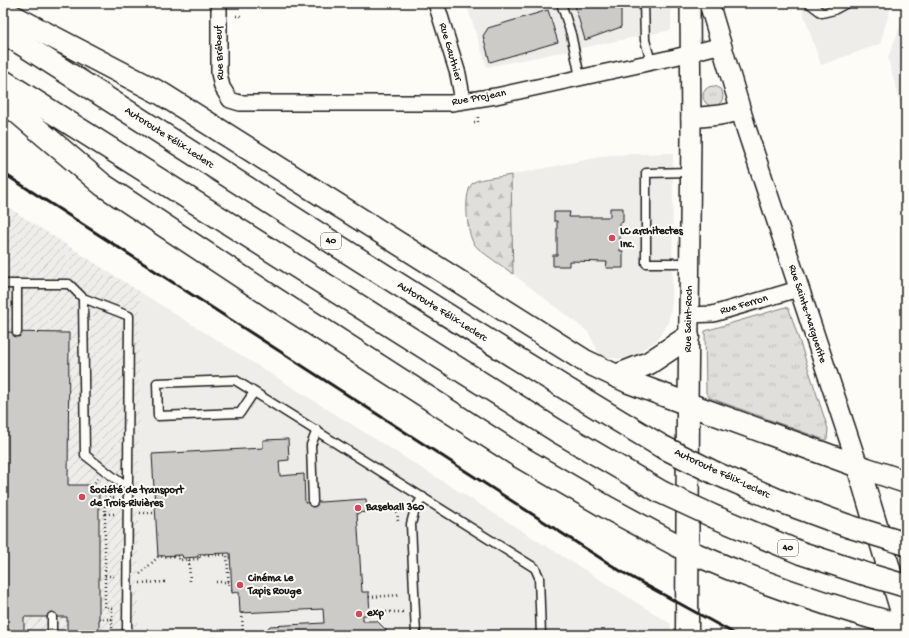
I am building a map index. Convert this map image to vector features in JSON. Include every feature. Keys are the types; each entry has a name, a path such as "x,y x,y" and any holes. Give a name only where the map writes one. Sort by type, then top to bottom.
{"main road":[{"path":"3,11 162,94 574,354 616,376 688,404 906,482"},
{"name":"Autoroute Félix-Leclerc","path":"3,32 385,276 577,396 661,446 715,473 780,501 848,526 906,544"},
{"name":"40","path":"3,81 564,435 661,492 726,522 801,553 906,586"},
{"path":"3,100 102,185 272,297 523,458 618,514 688,551 733,570 809,598 906,626"},
{"path":"616,376 649,362 688,337"},
{"name":"Rue Saint-Roch","path":"687,635 688,404"},
{"name":"Rue Sainte-Marguerite","path":"858,466 906,626"}],"street":[{"name":"Rue Brébeuf","path":"219,3 220,76 224,91 230,100"},
{"name":"Rue Gauthier","path":"436,3 458,74 463,102"},
{"name":"Rue Saint-Roch","path":"688,404 691,118 690,3"},
{"name":"Rue Sainte-Marguerite","path":"709,3 741,111 798,289 858,466"},
{"name":"Rue Projean","path":"230,100 244,103 440,104 463,102 690,54 722,45"},
{"path":"691,118 720,116 741,111"},
{"name":"Rue Ferron","path":"689,315 712,314 798,289"}],"lane":[{"path":"560,3 571,34 580,77"},
{"path":"644,3 645,40 651,62"},
{"path":"809,3 822,13 843,4"},
{"path":"690,172 646,173 646,263 690,263"},
{"path":"3,284 69,284 83,298 129,316 127,635"},
{"path":"17,284 17,332"},
{"path":"83,298 85,456 121,483 128,485"},
{"path":"254,392 240,413 158,416 157,383 235,380 535,568 539,576 542,635"},
{"path":"313,502 311,445 317,430"},
{"path":"416,635 411,524 415,509 423,497"},
{"path":"52,617 52,635"}],"path":[{"path":"236,16 242,16"},
{"path":"474,122 478,122 478,116"},
{"path":"90,489 98,478"},
{"path":"105,484 105,608 112,608 112,635"},
{"path":"148,490 155,490 155,503"},
{"path":"105,498 119,498"},
{"path":"366,509 397,508"},
{"path":"148,513 156,513"},
{"path":"138,576 158,557 181,556 179,560 189,560 200,559 199,555 227,554 229,590 232,590"},
{"path":"189,560 190,582"},
{"path":"137,583 167,582"},
{"path":"216,582 228,582"},
{"path":"369,597 401,595"},
{"path":"370,612 402,612"},
{"path":"242,613 243,635"},
{"path":"99,619 112,619"}],"shaded area":[{"path":"466,3 671,3 671,30 487,67"},
{"path":"800,3 892,3 880,44 821,65"},
{"path":"906,23 906,126 888,58 901,24"},
{"path":"673,153 672,303 668,324 656,341 640,351 641,355 623,359 601,357 588,332 513,274 511,175 610,155"},
{"path":"3,204 140,292 138,635 3,635"},
{"path":"140,292 671,624 670,635 138,635"}],"green space":[{"path":"713,86 720,89 723,96 720,103 713,106 706,103 703,96 706,89"},
{"path":"511,175 513,274 474,244 469,231 467,212 468,194 470,187 474,182"},
{"path":"786,307 789,309 828,429 827,439 825,440 710,398 706,393 705,331"}],"building":[{"path":"574,3 621,3 621,27 585,40"},
{"path":"548,10 558,42 490,62 483,36 488,28"},
{"path":"610,208 623,208 623,222 620,223 620,251 623,251 623,268 606,268 607,262 569,261 569,266 553,266 553,255 557,255 557,221 554,221 554,212 570,212 569,217 610,217"},
{"path":"3,332 69,333 68,485 90,485 90,493 99,492 99,635 67,635 67,617 24,617 24,635 3,635"},
{"path":"288,439 289,460 279,461 280,476 304,474 305,503 366,499 367,512 357,513 362,592 369,592 370,615 363,615 363,621 377,621 391,635 262,635 270,626 324,623 323,609 240,613 239,592 232,593 230,553 198,554 198,557 183,558 182,555 158,556 152,454 263,448 263,440"}],"railway":[{"path":"3,173 622,572 737,635"}],"place":[{"name":"LC architectes Inc.","path":"612,238"},
{"name":"Société de transport de Trois-Rivières","path":"82,497"},
{"name":"Baseball 360","path":"358,508"},
{"name":"Cinéma Le Tapis Rouge","path":"240,585"},
{"name":"exp","path":"359,614"}]}
